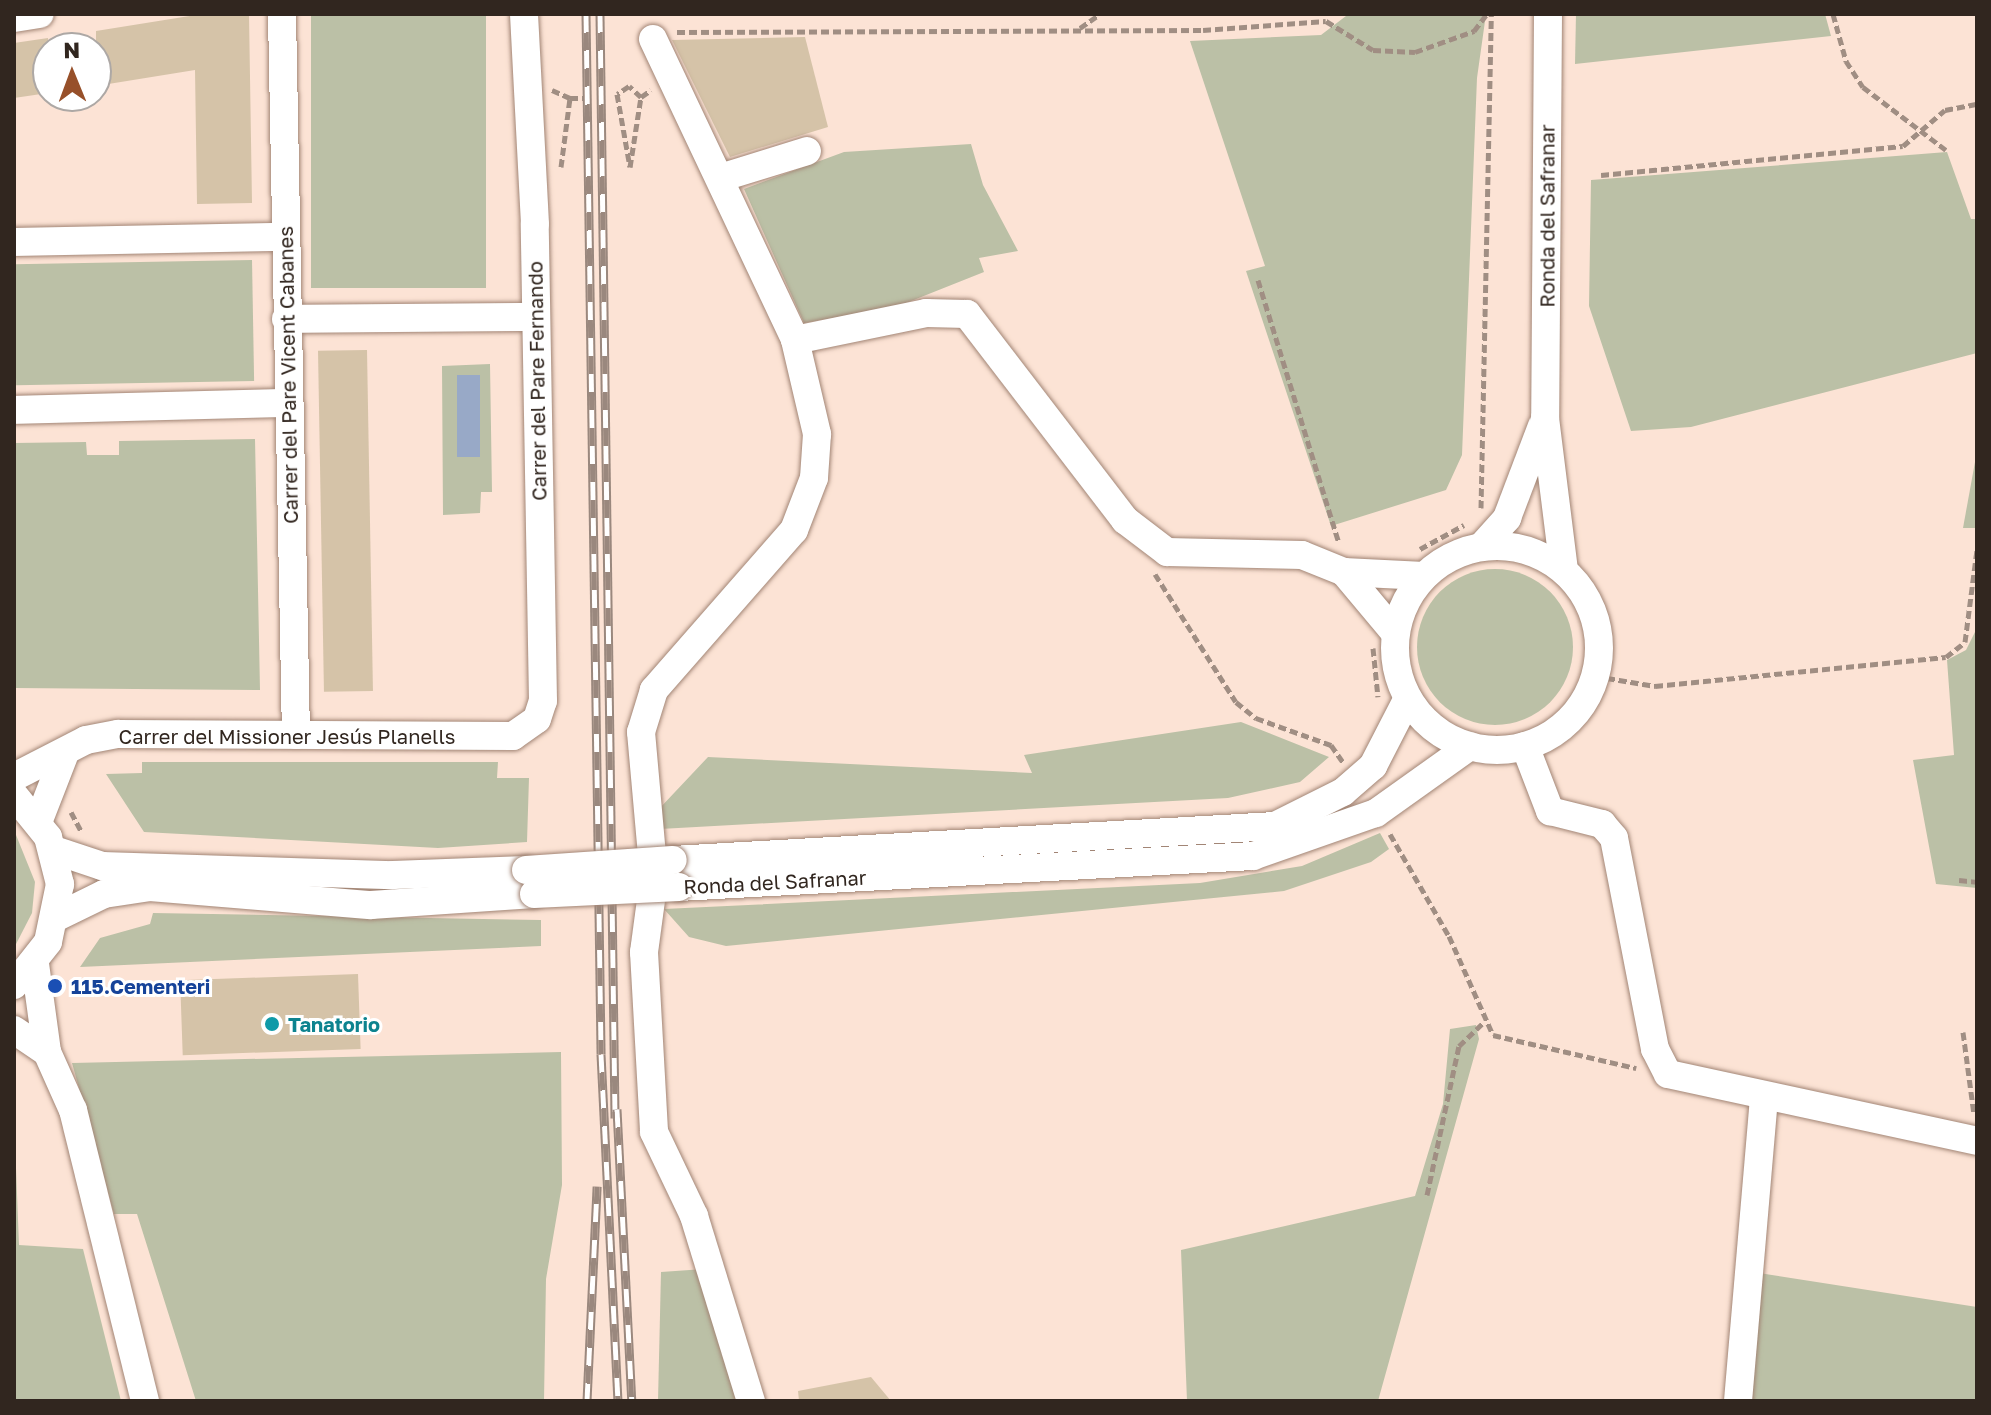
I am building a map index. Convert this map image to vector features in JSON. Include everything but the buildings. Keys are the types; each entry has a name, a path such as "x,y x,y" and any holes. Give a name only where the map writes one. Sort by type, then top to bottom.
{"street":[{"path":"14,18 40,14"},
{"name":"Carrer del Pare Vicent Cabanes","path":"282,14 296,735"},
{"name":"Carrer del Pare Fernando","path":"513,736 537,719 543,701 535,317 524,14"},
{"name":"Ronda del Safranar","path":"1548,14 1545,418 1564,570"},
{"path":"653,39 795,340 817,434 804,510 771,560 654,690 641,732 654,878 644,952 654,1132 694,1216 751,1401"},
{"path":"720,178 807,151"},
{"path":"14,242 284,237"},
{"path":"795,340 926,313 967,314 1125,520 1167,552 1302,555 1344,572 1416,564 1476,535 1539,555 1564,570 1595,619 1595,676 1569,720 1525,746 1470,746 1445,736 1408,698 1382,633 1344,572"},
{"path":"286,319 535,317"},
{"path":"14,410 288,403"},
{"name":"Ronda del Safranar","path":"1476,535 1507,518 1545,418"},
{"path":"1382,633 1416,564"},
{"name":"Ronda del Safranar","path":"676,874 1275,826 1343,792 1373,766 1408,698"},
{"name":"Carrer del Missioner Jesús Planells","path":"14,777 65,753 118,734 513,736"},
{"name":"Ronda del Safranar","path":"57,917 104,894 150,887 371,905 530,882 676,874 1253,856 1376,813 1470,746"},
{"path":"1525,746 1550,811 1602,824 1614,838 1660,1067 1764,1096 1972,1139"},
{"path":"39,820 65,753"},
{"path":"14,795 39,820 54,850 57,917 35,964 14,985"},
{"name":"Ronda del Safranar","path":"54,850 102,866 530,882"},
{"path":"35,964 47,1052 73,1110 145,1401"},
{"path":"14,1030 47,1052"},
{"path":"1738,1401 1764,1096"}],"path":[{"path":"1080,28 1100,14"},
{"path":"653,39 669,32 1080,28 1326,21 1373,50 1415,52 1474,31 1489,14"},
{"path":"1489,14 1477,469 1482,516 1491,510"},
{"path":"1833,14 1846,61 1863,87 1923,126 1946,150"},
{"path":"641,97 672,77"},
{"path":"629,86 641,97 636,164 630,167 617,94 629,86"},
{"path":"1601,175 1903,146 1915,142 1923,126 1945,110 1977,104"},
{"path":"1258,280 1344,572"},
{"path":"1416,564 1476,535"},
{"path":"1595,676 1655,686 1946,657 1965,642 1977,550"},
{"path":"1379,707 1382,633"},
{"path":"1336,772 1355,758"},
{"path":"51,785 89,840"},
{"path":"1959,880 1977,882"},
{"path":"1427,1195 1459,1046 1484,1022"},
{"path":"1963,1032 1974,1123 1972,1139"}],"green space":[{"path":"311,14 486,14 486,288 311,288"},
{"path":"1486,14 1477,78 1462,455 1446,490 1331,526 1246,271 1265,266 1190,41 1321,35 1346,16"},
{"path":"1576,14 1825,14 1831,36 1575,64"},
{"path":"971,144 983,185 1018,251 979,258 984,272 896,307 804,323 744,189 844,152"},
{"path":"1947,152 1971,219 1977,219 1977,353 1691,427 1631,431 1589,306 1591,180"},
{"path":"252,260 254,381 16,385 14,264"},
{"path":"490,364 492,492 481,492 480,513 443,515 442,366"},
{"path":"255,439 260,690 14,688 14,443 86,442 87,455 119,455 119,441"},
{"path":"1977,451 1977,528 1963,528"},
{"path":"1495,569 1525,575 1550,592 1567,617 1573,647 1567,677 1550,702 1525,719 1495,725 1465,719 1440,702 1423,677 1417,647 1423,617 1440,592 1465,575"},
{"path":"1977,628 1977,888 1936,884 1913,760 1954,755 1947,660 1966,650"},
{"path":"1241,722 1329,757 1300,782 1228,798 660,829 658,810 708,757 1032,773 1024,755"},
{"path":"142,762 498,762 497,778 529,778 527,842 438,848 144,832 106,774 142,773"},
{"path":"14,830 35,882 32,913 14,948"},
{"path":"1380,833 1389,849 1371,862 1284,891 726,946 689,937 664,909 1200,883 1302,866"},
{"path":"153,913 541,920 541,946 80,967 100,938 150,924"},
{"path":"1476,1025 1479,1039 1378,1401 1187,1401 1181,1250 1415,1196 1443,1104 1450,1029"},
{"path":"561,1052 562,1185 546,1279 544,1401 196,1401 137,1214 114,1214 72,1063"},
{"path":"14,1116 19,1245 83,1249 121,1401 14,1401"},
{"path":"704,1269 743,1401 658,1401 661,1272"},
{"path":"1759,1273 1977,1307 1977,1401 1749,1401"}],"water":[{"path":"457,375 480,375 480,457 457,457"}],"railway":[{"path":"586,14 601,1054 618,1401"},
{"path":"600,14 615,1118"},
{"path":"617,1109 632,1401"},
{"path":"587,1401 597,1186"}],"place":[{"name":"115.Cementeri","path":"55,986"},
{"name":"Tanatorio","path":"272,1024"}]}
